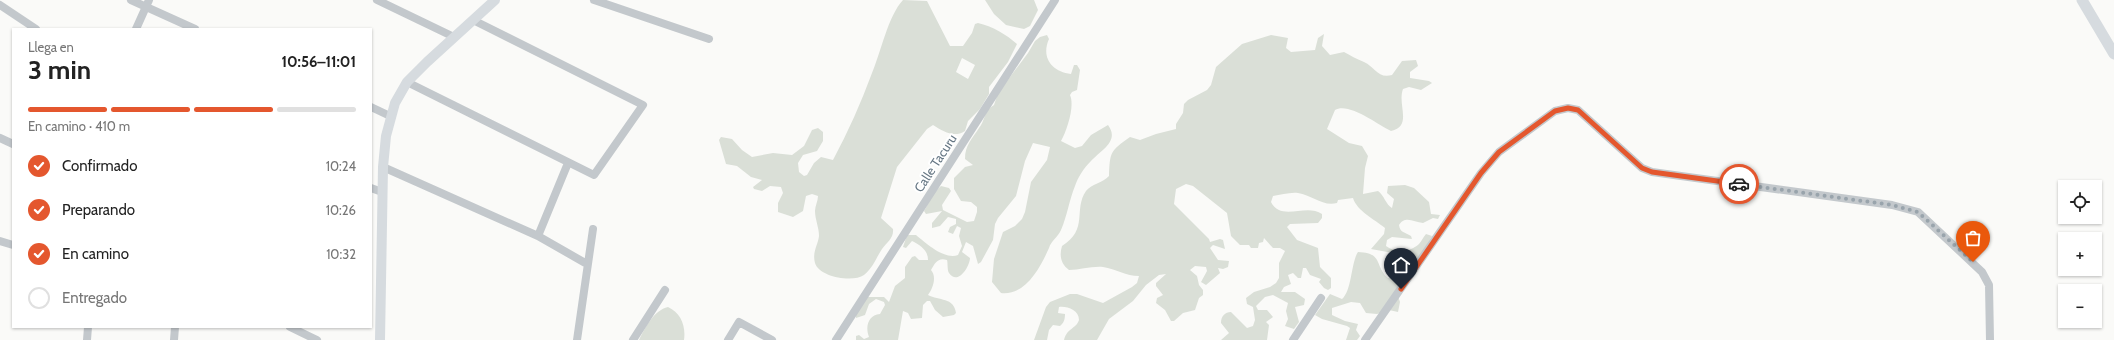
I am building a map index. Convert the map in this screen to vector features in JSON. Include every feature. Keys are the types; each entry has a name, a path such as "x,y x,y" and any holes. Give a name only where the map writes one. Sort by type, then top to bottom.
{"highway":[{"path":"2082,0 2114,54"}],"main road":[{"path":"380,340 383,168 390,116 395,103 407,82 454,37 496,0"}],"street":[{"path":"132,0 147,3 193,28"},
{"path":"377,0 454,37"},
{"path":"594,0 709,39"},
{"name":"Calle Tacuru","path":"836,340 1055,0"},
{"path":"136,28 147,3"},
{"path":"0,5 34,28"},
{"path":"407,82 594,175 643,105 473,20"},
{"path":"372,107 390,116"},
{"path":"1365,340 1481,173 1499,152 1555,111 1568,108 1578,110 1642,168 1652,172 1892,205 1918,212 1982,272 1989,285 1990,340"},
{"path":"0,138 12,144"},
{"path":"538,236 568,163"},
{"path":"383,168 538,236 587,264"},
{"path":"372,188 382,192"},
{"path":"577,340 593,229"},
{"path":"0,241 12,245"},
{"path":"633,340 665,290"},
{"path":"1293,340 1322,298"},
{"path":"728,340 739,322 772,340"},
{"path":"87,340 88,328"},
{"path":"174,340 175,328"},
{"path":"292,328 317,340"}],"shaded area":[{"path":"903,0 927,1 950,46 963,46 972,33 975,24 978,23 999,31 1017,44 1008,62 989,87 989,94 980,109 968,121 965,131 953,134 945,132 933,125 927,129 897,167 881,218 893,229 893,232 890,240 882,249 870,269 864,275 859,277 837,277 823,272 818,268 814,259 819,236 815,211 818,196 812,194 806,196 803,211 793,217 778,212 778,203 783,193 781,187 770,186 762,191 754,189 753,187 762,180 751,177 737,166 726,164 719,140 721,137 732,139 742,150 752,157 773,153 792,155 804,146 812,130 818,128 823,132 823,141 817,151 803,155 798,163 799,172 804,176 807,175 814,163 821,157 833,160 859,106 889,25","holes":["962,58 975,65 968,79 956,72"]},
{"path":"985,0 1034,0 1038,10 1030,26 1024,29 1006,25 994,14"},
{"path":"1324,34 1322,46 1330,55 1344,52 1368,64 1380,74 1387,76 1392,75 1402,61 1416,60 1418,66 1410,72 1410,78 1429,81 1432,83 1421,90 1409,87 1403,89 1403,120 1398,128 1391,131 1363,115 1341,108 1335,110 1327,129 1349,143 1362,146 1368,156 1365,168 1363,194 1378,191 1392,208 1394,199 1387,193 1388,186 1405,185 1414,188 1429,202 1431,214 1440,215 1438,219 1433,218 1423,223 1404,220 1399,225 1400,228 1402,231 1411,236 1412,239 1392,237 1387,240 1386,246 1394,250 1402,251 1415,247 1420,243 1426,234 1432,236 1398,296 1400,302 1398,312 1389,310 1377,314 1366,313 1360,303 1351,302 1332,308 1332,315 1345,321 1358,324 1356,330 1360,336 1357,340 1346,340 1350,328 1347,326 1322,319 1315,315 1330,294 1342,299 1345,295 1348,290 1354,262 1358,252 1372,255 1378,261 1381,269 1388,278 1395,277 1399,269 1399,265 1392,259 1393,253 1371,249 1384,234 1385,228 1362,211 1355,203 1353,198 1338,200 1337,203 1332,204 1322,202 1303,194 1289,193 1273,196 1271,202 1275,208 1287,212 1309,210 1322,214 1322,218 1318,223 1290,224 1287,227 1297,240 1318,248 1320,267 1331,278 1331,288 1328,290 1324,288 1319,282 1321,279 1310,275 1306,268 1303,268 1301,278 1298,278 1293,273 1288,275 1291,284 1284,287 1281,292 1295,292 1305,299 1304,305 1295,307 1299,322 1294,329 1285,326 1288,319 1286,311 1288,303 1273,295 1265,297 1256,306 1258,310 1267,310 1273,317 1266,322 1269,325 1267,340 1221,340 1229,333 1221,323 1223,316 1227,313 1231,312 1247,328 1253,326 1255,320 1253,307 1247,304 1246,298 1254,292 1270,287 1276,283 1279,278 1279,263 1285,251 1280,248 1273,248 1264,238 1263,242 1259,243 1258,248 1251,248 1249,245 1240,245 1231,236 1227,213 1193,186 1186,184 1176,189 1174,204 1209,239 1210,242 1220,239 1223,240 1225,249 1213,245 1210,248 1218,260 1229,261 1228,267 1223,269 1218,268 1220,273 1206,285 1201,282 1207,271 1206,267 1195,266 1190,270 1197,276 1199,285 1203,290 1203,295 1199,298 1195,310 1183,313 1174,321 1171,321 1165,310 1156,303 1157,298 1163,295 1156,286 1156,283 1166,274 1159,275 1146,285 1133,301 1109,319 1097,340 1064,340 1067,333 1078,323 1079,320 1077,314 1072,309 1059,307 1058,313 1065,314 1062,324 1060,326 1053,325 1049,330 1047,340 1034,340 1046,307 1050,302 1070,294 1077,294 1103,303 1137,283 1139,276 1130,275 1103,267 1069,270 1062,262 1061,256 1062,246 1070,240 1078,226 1082,198 1088,189 1109,176 1111,157 1115,149 1130,137 1140,140 1176,129 1176,124 1183,113 1184,104 1188,100 1207,90 1211,85 1216,67 1242,44 1271,35 1288,38 1286,48 1291,52 1315,50 1318,38"},
{"path":"1047,35 1049,39 1046,52 1047,57 1053,66 1058,70 1071,74 1074,65 1077,65 1080,70 1077,90 1072,92 1070,95 1072,105 1071,111 1066,131 1061,141 1075,148 1082,146 1091,135 1108,125 1112,136 1108,145 1088,164 1076,183 1061,230 1051,243 1037,271 1025,285 1010,293 1001,293 992,282 994,259 1003,232 1015,226 1022,219 1025,212 1031,182 1047,160 1050,147 1033,143 1025,161 1016,196 998,218 995,224 993,240 981,262 978,264 973,246 966,242 962,252 970,258 966,270 960,276 952,276 949,273 947,260 944,259 937,261 931,270 934,276 934,282 928,295 949,302 955,308 956,313 954,315 943,317 935,310 930,301 927,301 923,305 922,318 911,319 908,313 903,311 898,340 856,340 856,336 859,335 864,339 869,337 867,329 868,322 876,315 880,314 885,305 884,302 876,299 869,304 865,315 856,318 856,314 867,297 884,297 889,302 895,286 905,278 905,267 912,257 915,256 919,260 928,260 927,253 921,246 912,241 906,248 903,247 907,235 916,235 941,253 953,256 958,255 962,246 959,236 961,228 957,226 953,234 948,232 950,227 956,224 956,219 948,217 940,226 932,228 932,223 942,211 926,214 924,211 933,194 941,186 949,188 951,191 942,205 943,210 967,222 974,221 977,207 971,202 961,201 954,189 954,178 965,167 973,165 965,159 966,150 969,142 981,125 986,113 994,105 998,93 1028,53 1035,41 1040,37"},
{"path":"668,307 673,310 682,320 684,340 639,340 654,316 658,312"}],"way so far":[{"path":"1739,184 1892,205 1918,212 1973,262"}],"route":[{"path":"1401,289 1481,173 1499,152 1555,111 1568,108 1578,110 1642,168 1652,172 1739,184"}]}
